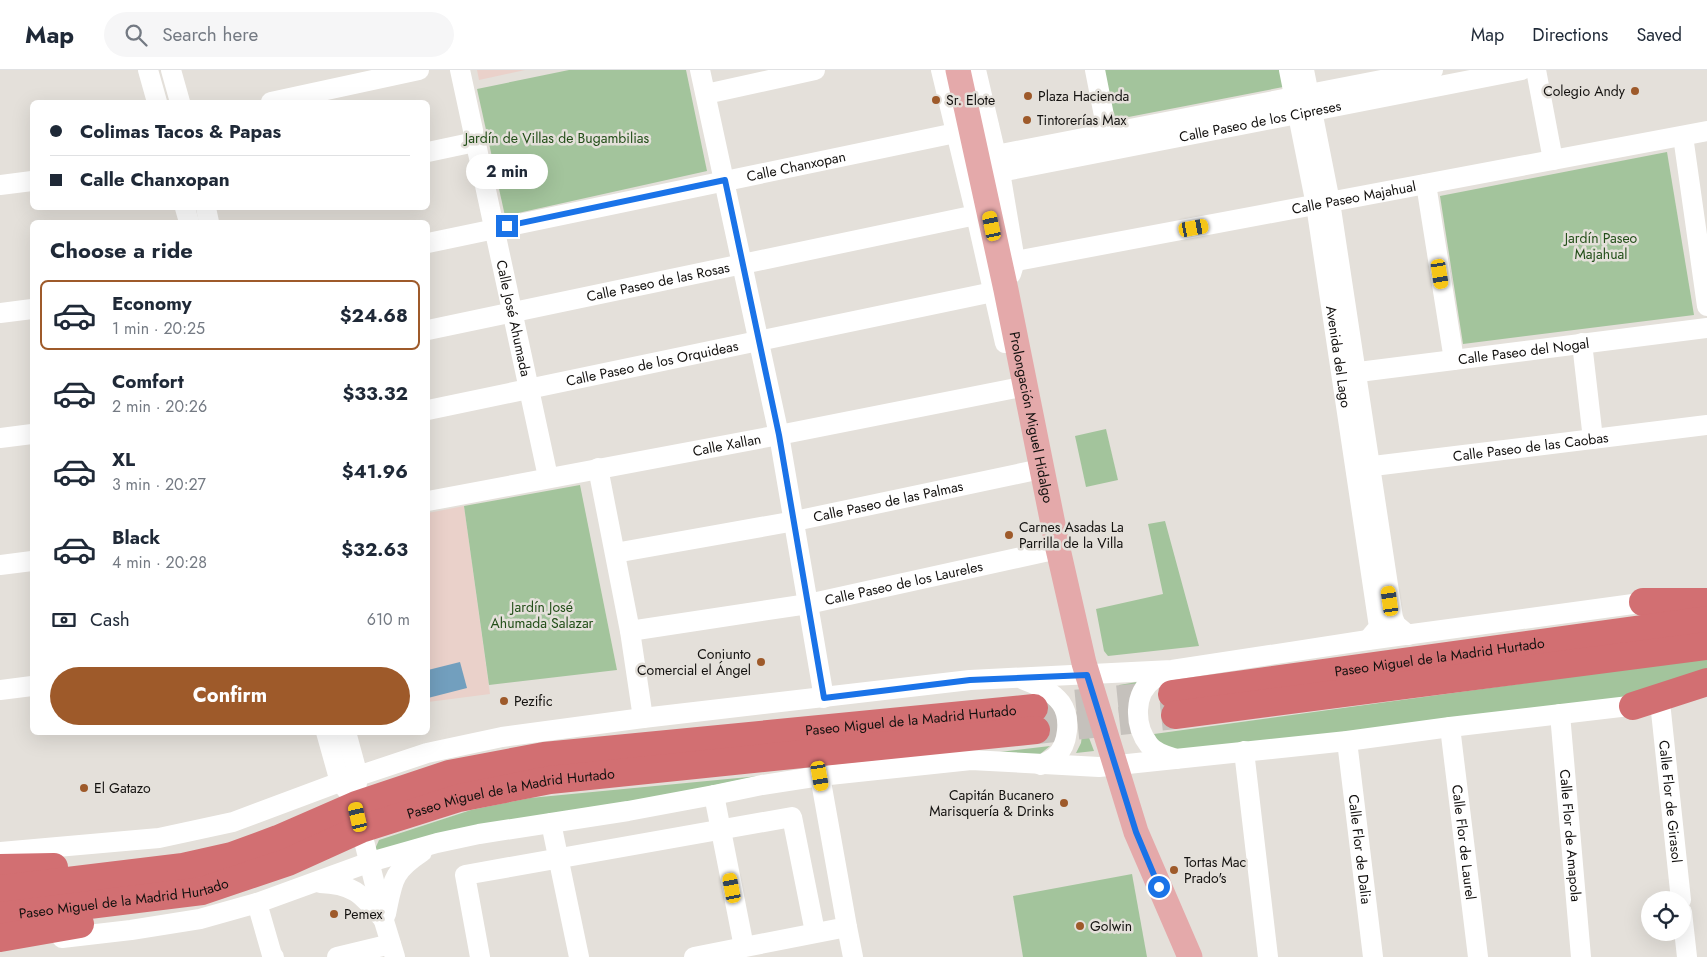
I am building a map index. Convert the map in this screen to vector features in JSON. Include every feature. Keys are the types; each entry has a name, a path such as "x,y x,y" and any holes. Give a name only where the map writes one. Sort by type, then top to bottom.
{"highway":[{"path":"1643,602 1707,602"},
{"name":"Paseo Miguel de la Madrid Hurtado","path":"1173,693 1707,620"},
{"name":"Paseo Miguel de la Madrid Hurtado","path":"1173,693 1707,646"},
{"path":"1632,706 1707,682"},
{"name":"Paseo Miguel de la Madrid Hurtado","path":"0,889 183,867 242,852 357,811 449,774 544,756 1035,720"},
{"name":"Paseo Miguel de la Madrid Hurtado","path":"0,916 202,892 288,862 357,811"},
{"path":"0,868 134,865 183,867"},
{"path":"0,938 112,918 167,912 185,905 202,892"}],"main road":[{"name":"Prolongación Miguel Hidalgo","path":"958,70 1008,263 999,291 1087,675 1136,832 1190,957"}],"street":[{"path":"148,70 156,100"},
{"path":"171,70 179,100"},
{"path":"280,100 419,70"},
{"name":"Calle José Ahumada","path":"460,70 548,477"},
{"path":"700,70 779,435 824,698"},
{"path":"706,94 815,70"},
{"path":"941,70 972,129 998,164 1008,263"},
{"path":"976,70 972,129 976,215 999,291"},
{"path":"1095,70 1109,142"},
{"name":"Avenida del Lago","path":"1290,70 1303,104 1323,204 1370,519 1379,627 1368,640"},
{"name":"Avenida del Lago","path":"1303,104 1304,70"},
{"name":"Calle Paseo de los Cipreses","path":"1303,104 1433,70"},
{"name":"Calle Paseo de los Cipreses","path":"998,164 1303,104 1522,70"},
{"path":"1536,70 1553,160"},
{"name":"Calle Chanxopan","path":"430,243 972,129"},
{"name":"Calle Paseo Majahual","path":"1008,263 1707,131"},
{"path":"1684,136 1707,306"},
{"path":"430,152 475,142"},
{"path":"0,185 30,181"},
{"path":"1426,184 1454,360"},
{"name":"Calle Paseo de las Rosas","path":"430,330 976,215"},
{"name":"Calle Paseo de los Orquideas","path":"430,410 999,291"},
{"path":"0,313 30,309"},
{"name":"Calle Paseo del Nogal","path":"1348,373 1707,328"},
{"path":"1582,343 1593,439"},
{"name":"Calle Xallan","path":"430,501 1021,387"},
{"name":"Calle Paseo de las Caobas","path":"1362,467 1707,425"},
{"path":"0,438 30,434"},
{"name":"Calle Paseo de las Palmas","path":"615,553 795,521 1040,464"},
{"path":"598,468 630,631 643,718"},
{"name":"Avenida del Lago","path":"1370,519 1393,618 1396,625 1408,635"},
{"name":"Calle Paseo de los Laureles","path":"630,631 808,604 1058,549"},
{"path":"0,565 30,561"},
{"path":"0,852 159,838 233,822 349,779 427,753 502,737 643,718 970,680 1087,675 1173,693 1368,640 1707,595"},
{"path":"1022,679 1043,687 1061,703 1068,721 1066,741 1056,756 1041,765"},
{"path":"1173,693 1153,679 1143,691 1137,709 1139,727 1149,745 1160,754 1176,760"},
{"path":"0,690 30,686"},
{"path":"0,945 131,930 192,920 257,903 370,862 437,843 479,834 714,796 762,785 820,776 971,760 1099,767 1347,741 1707,696"},
{"name":"Calle Flor de Girasol","path":"1660,702 1680,891"},
{"name":"Calle Flor de Amapola","path":"1560,714 1581,957"},
{"name":"Calle Flor de Laurel","path":"1450,727 1478,957"},
{"path":"327,735 349,779"},
{"path":"337,957 393,951 349,779 346,735"},
{"name":"Calle Flor de Dalia","path":"1347,741 1373,957"},
{"path":"1244,751 1268,957"},
{"path":"820,776 853,957"},
{"path":"714,796 744,947"},
{"path":"480,957 466,875 792,818 815,932"},
{"path":"550,823 580,957"},
{"path":"384,921 395,876 406,862 437,843"},
{"path":"314,883 338,884 351,888 384,921"},
{"path":"257,903 274,957"},
{"path":"694,957 847,926"},
{"path":"1685,941 1687,957"}],"shaded area":[{"path":"477,70 525,70 479,80"},
{"path":"464,506 490,694 430,702 430,513"}],"green space":[{"name":"Jardín de Villas de Bugambilias","path":"569,70 686,70 707,171 505,216 477,89"},
{"path":"1103,70 1280,70 1283,87 1113,120"},
{"name":"Jardín Paseo Majahual","path":"1667,152 1694,315 1463,344 1440,196"},
{"path":"1106,429 1118,480 1086,487 1075,436"},
{"name":"Jardín José Ahumada Salazar","path":"580,485 617,670 489,685 464,506"},
{"path":"1165,521 1199,646 1108,656 1104,651 1096,609 1163,594 1148,524"},
{"path":"1707,658 1707,676 1639,698 1177,752 1163,745 1154,734"},
{"path":"1137,682 1129,693 1125,707 1119,685"},
{"path":"1083,727 1085,727 1094,751 1076,753 1081,743"},
{"path":"1050,746 1039,755 983,754"},
{"path":"759,776 384,854 375,849 379,840 471,810 530,798"},
{"name":"Golwin","path":"1132,874 1147,957 1023,957 1013,896"}],"water":[{"path":"460,662 467,688 430,697 430,670"}],"tunnel":[{"path":"1034,708 1172,694"},
{"path":"1036,730 1175,715"}],"place":[{"name":"Colegio Andy","path":"1635,91"},
{"name":"Plaza Hacienda","path":"1028,96"},
{"name":"Sr. Elote","path":"936,100"},
{"name":"Tintorerías Max","path":"1027,120"},
{"name":"Carnes Asadas La Parrilla de la Villa","path":"1009,535"},
{"name":"Conjunto Comercial el Ángel","path":"761,662"},
{"name":"Pezific","path":"504,701"},
{"name":"El Gatazo","path":"84,788"},
{"name":"Capitán Bucanero Marisquería & Drinks","path":"1064,803"},
{"name":"Tortas Mac Prado's","path":"1174,870"},
{"name":"Pemex","path":"334,914"},
{"name":"Golwin","path":"1080,926"}],"route":[{"path":"507,226 725,180 779,435 824,698 970,680 1087,675 1136,832 1159,887"}]}
